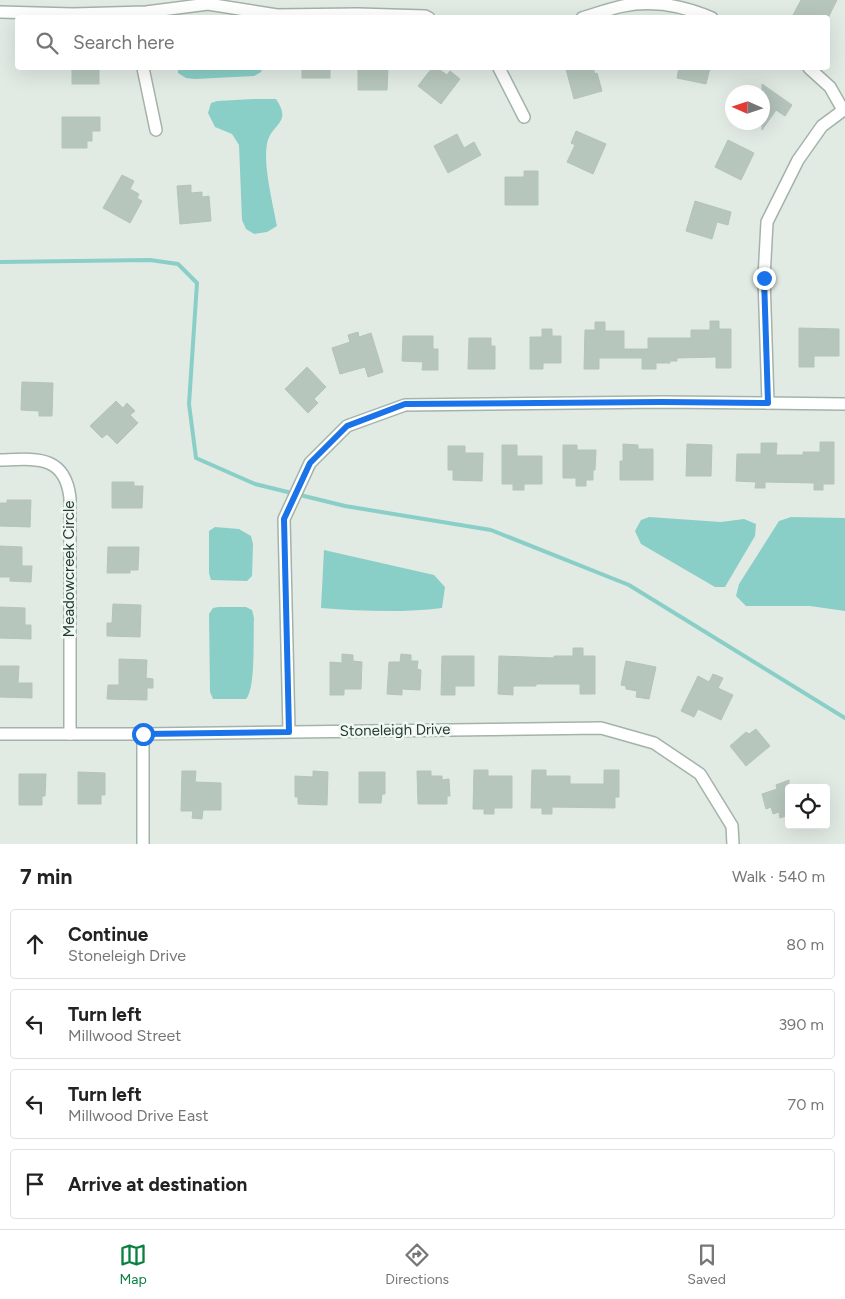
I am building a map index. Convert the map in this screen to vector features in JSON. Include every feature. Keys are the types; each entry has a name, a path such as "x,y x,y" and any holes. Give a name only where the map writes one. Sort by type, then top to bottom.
{"street":[{"path":"0,12 146,15 208,4 277,15 392,15"},
{"path":"592,15 624,5 662,4 694,10 705,15"},
{"path":"143,70 156,130"},
{"path":"500,70 524,117"},
{"path":"768,403 764,278 767,222 798,160 822,126 844,109 830,87 811,70"},
{"path":"289,732 284,519 310,463 347,426 405,404 662,402 845,404"},
{"name":"Meadowcreek Circle","path":"0,460 48,462 61,470 68,483 70,498 70,734"},
{"name":"Stoneleigh Drive","path":"0,734 601,728 654,743 700,774 732,826 733,844"},
{"path":"143,734 143,844"}],"water":[{"path":"178,70 262,70 254,76 195,79 186,78 178,73"},
{"path":"276,99 281,107 282,114 282,119 269,137 266,153 269,185 277,226 267,232 254,234 246,229 242,220 239,145 232,134 215,127 208,113 211,103 217,101"},
{"path":"649,517 721,522 744,519 756,524 755,536 725,587 715,587 641,544 635,531 641,520"},
{"path":"791,517 845,518 845,611 810,606 746,606 736,596 739,584 779,521"},
{"path":"215,527 239,529 251,536 253,544 252,576 247,581 211,580 209,573 209,531"},
{"path":"324,550 434,575 445,587 442,608 382,611 321,608"},
{"path":"246,607 252,610 254,618 253,673 246,699 213,699 210,692 209,614 213,608"}],"building":[{"path":"801,0 837,0 830,15 793,15"},
{"path":"72,70 99,70 99,84 72,84"},
{"path":"302,70 330,70 330,78 302,78"},
{"path":"358,70 388,70 387,90 358,90"},
{"path":"430,70 440,70 447,75 450,71 460,79 441,104 418,86"},
{"path":"566,70 594,70 595,74 597,73 602,91 574,99"},
{"path":"679,70 710,70 706,84 677,78"},
{"path":"770,90 792,105 785,116 776,110 770,119"},
{"path":"62,117 100,117 100,131 92,131 92,141 87,141 87,148 62,148"},
{"path":"576,131 606,144 593,174 567,162 575,145 571,143"},
{"path":"457,134 464,148 474,142 481,155 448,173 434,146"},
{"path":"728,140 754,153 741,180 715,167"},
{"path":"524,171 538,171 538,205 505,205 505,177 524,177"},
{"path":"122,175 134,181 130,189 139,194 137,198 142,201 130,223 103,208"},
{"path":"191,185 191,193 202,192 202,197 209,196 211,221 180,224 177,186"},
{"path":"695,201 731,212 728,225 717,222 712,239 686,231"},
{"path":"710,321 719,321 719,329 731,329 731,368 716,368 716,357 677,358 677,361 670,361 670,363 656,363 656,369 642,369 642,358 599,358 599,369 584,369 585,330 595,330 595,322 605,322 605,331 624,331 624,349 648,349 648,338 691,338 691,330 710,330"},
{"path":"799,328 839,329 839,356 814,356 814,367 799,367"},
{"path":"542,329 552,329 552,336 561,336 561,363 543,363 543,369 530,369 530,337 542,337"},
{"path":"358,332 359,337 371,333 383,372 368,377 365,367 340,374 332,348 350,342 348,335"},
{"path":"403,336 433,336 433,349 438,349 438,370 422,370 423,362 402,361"},
{"path":"469,338 491,338 491,346 495,346 495,369 468,369"},
{"path":"307,367 326,387 314,399 318,403 308,413 285,389"},
{"path":"22,382 53,383 52,416 39,416 39,411 21,410"},
{"path":"116,401 123,408 127,403 135,411 130,415 138,423 117,444 107,434 102,438 90,426"},
{"path":"820,442 834,442 834,484 823,484 823,490 814,490 814,483 765,482 765,488 755,488 756,482 736,481 737,454 761,454 761,443 777,443 776,455 803,455 803,452 820,452"},
{"path":"623,444 638,445 638,449 653,449 653,480 620,480 620,461 623,461"},
{"path":"687,444 712,445 711,476 686,476"},
{"path":"502,445 517,445 517,456 542,456 542,484 524,484 524,490 513,490 513,484 502,484"},
{"path":"563,445 577,445 577,450 596,450 593,480 586,480 586,486 576,486 576,478 563,478"},
{"path":"448,446 465,446 465,453 483,453 482,481 453,480 453,470 448,470"},
{"path":"112,482 134,482 134,486 143,486 142,508 112,508"},
{"path":"7,500 31,500 30,527 0,526 0,503 7,503"},
{"path":"0,546 22,547 22,566 32,566 31,582 10,581 10,577 0,577"},
{"path":"108,547 139,547 138,570 130,570 130,573 107,573"},
{"path":"113,604 141,605 140,637 107,636 107,623 112,623"},
{"path":"0,607 25,608 25,625 31,625 31,639 0,638"},
{"path":"573,648 583,648 583,656 595,656 595,694 580,694 580,684 536,684 536,686 513,686 513,695 498,694 499,656 554,658 554,656 573,656"},
{"path":"342,654 353,655 353,661 362,662 361,689 344,689 344,695 330,695 330,662 342,663"},
{"path":"401,654 411,655 411,661 418,661 417,669 421,670 420,690 402,689 402,695 387,694 389,662 400,662"},
{"path":"442,656 474,656 474,686 455,686 455,695 441,695"},
{"path":"119,659 147,660 146,678 153,679 153,688 147,688 147,700 107,699 108,685 119,685"},
{"path":"626,661 656,667 649,699 636,697 637,691 626,689 626,686 621,685"},
{"path":"0,666 19,666 18,683 32,683 32,698 0,697"},
{"path":"713,674 723,678 718,688 733,695 721,720 698,709 694,717 681,711 698,676 709,682"},
{"path":"756,729 770,746 746,766 730,746 746,732 749,734"},
{"path":"474,770 488,770 488,776 512,776 512,808 494,808 494,814 484,814 484,809 473,809"},
{"path":"532,770 546,770 546,776 570,776 570,784 604,784 604,770 619,770 619,797 615,797 615,808 552,807 552,814 542,814 542,808 531,808"},
{"path":"182,771 196,771 195,782 221,783 221,810 203,810 202,819 192,818 193,811 181,811"},
{"path":"313,771 328,772 327,805 298,804 298,797 295,797 295,776 313,777"},
{"path":"417,771 431,771 431,776 442,776 442,780 449,779 450,796 447,796 447,804 418,804"},
{"path":"78,772 105,773 105,795 101,795 101,804 78,804"},
{"path":"359,772 385,772 385,794 382,794 381,803 359,803"},
{"path":"19,774 46,774 45,796 42,796 42,805 19,805"},
{"path":"789,780 789,784 785,784 785,816 780,818 779,812 773,814 771,807 766,809 762,794 777,789 776,785"}],"waterway":[{"path":"0,262 150,260 178,264 197,283 189,404 196,458 255,484 345,506 491,530 629,585 845,718"}],"route":[{"path":"143,734 289,732 284,519 310,463 347,426 405,404 768,403 764,278"}]}
